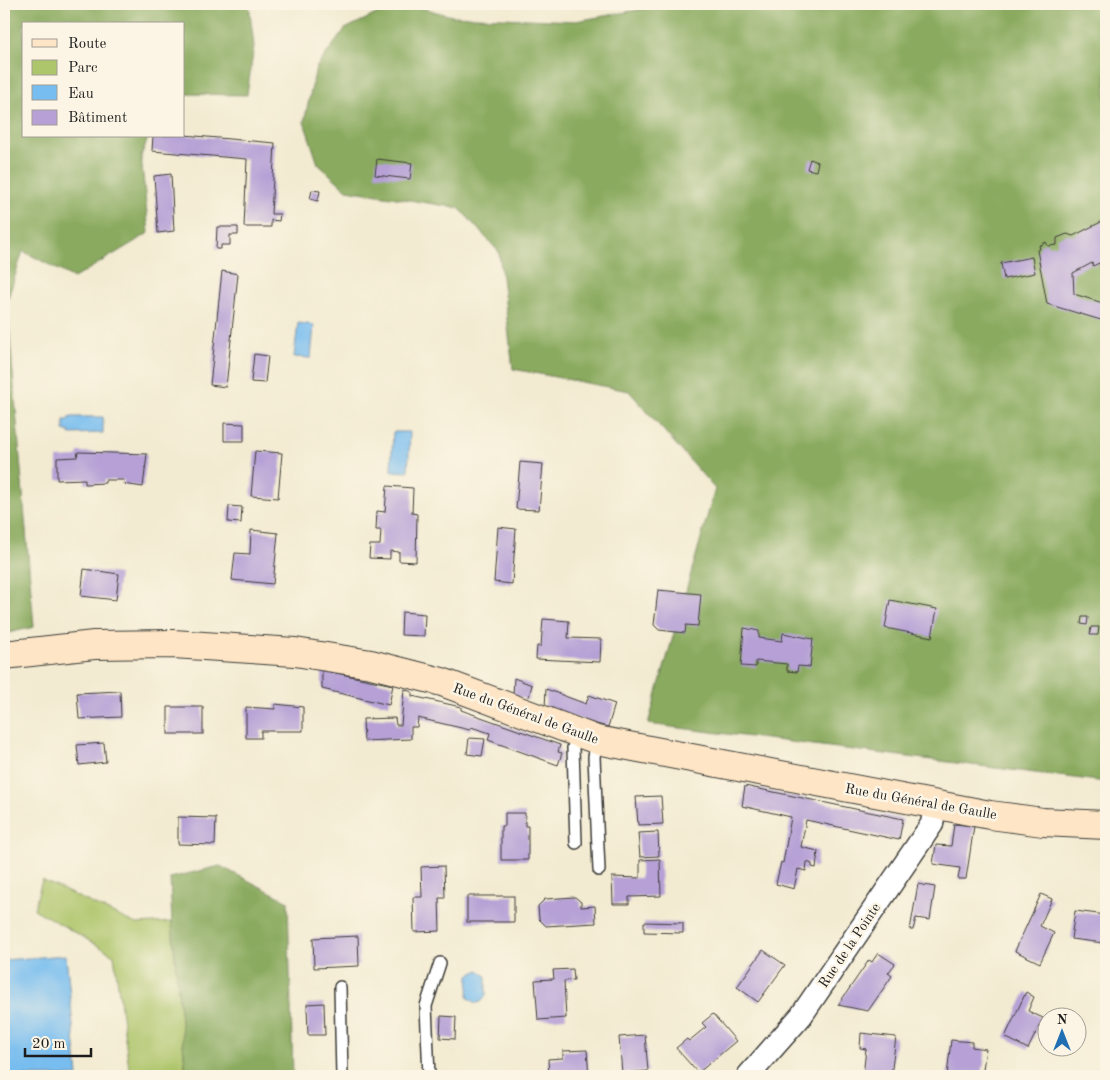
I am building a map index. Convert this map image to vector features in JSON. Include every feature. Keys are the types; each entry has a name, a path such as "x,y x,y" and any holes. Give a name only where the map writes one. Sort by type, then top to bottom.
{"main road":[{"name":"Rue du Général de Gaulle","path":"4,655 31,650 94,645 173,644 295,652 362,662 442,682 587,737 935,805 1043,822 1106,826"}],"street":[{"name":"Rue de la Pointe","path":"748,1076 806,1008 932,824 935,805"}],"lane":[{"path":"576,843 573,748 587,737 594,757 600,870"},
{"path":"429,1076 426,1006 440,963"},
{"path":"340,987 342,1076"}],"green space":[{"path":"4,4 249,4 254,46 247,95 185,94 185,22 22,22 22,138 148,138 141,156 149,233 74,278 23,251 7,301 34,627 4,634"},
{"path":"671,4 1106,4 1106,782 648,724 715,489 629,391 513,369 499,252 459,208 347,190 318,164 304,122 316,68 345,29 376,14 417,7 452,16 576,21"},
{"path":"220,866 288,901 293,1076 186,1076 172,925 170,878"},
{"path":"42,880 136,924 172,922 186,1076 130,1076 114,955 34,909"}],"water":[{"path":"298,323 314,325 311,358 294,357"},
{"path":"69,417 103,417 103,433 69,434 69,431 64,431 64,420 69,420"},
{"path":"393,432 410,432 408,472 391,471"},
{"path":"66,955 78,1076 4,1076 4,960"},
{"path":"479,970 486,976 486,995 481,1002 476,1003 468,997 469,975"}],"building":[{"path":"185,135 275,143 271,214 280,214 279,221 271,220 271,227 244,227 247,159 152,151 153,138 185,138"},
{"path":"377,159 412,163 410,179 375,175"},
{"path":"810,159 818,162 816,171 807,169"},
{"path":"171,174 174,231 158,233 154,176"},
{"path":"312,190 320,191 318,201 310,199"},
{"path":"1103,221 1106,227 1106,286 1102,278 1105,276 1099,263 1093,266 1092,263 1073,273 1074,294 1106,304 1101,320 1047,304 1037,250 1040,249 1039,246 1046,242 1048,246 1057,245 1057,238 1067,234 1073,236"},
{"path":"217,227 238,227 238,235 230,235 230,245 221,245 221,249 216,249"},
{"path":"1032,257 1035,273 1004,279 1001,263"},
{"path":"222,271 238,274 226,387 210,385"},
{"path":"254,354 268,356 265,383 251,382"},
{"path":"224,423 244,424 244,441 224,441"},
{"path":"255,451 282,453 278,498 251,496"},
{"path":"78,452 147,454 143,487 123,484 124,480 105,480 105,483 85,484 85,479 57,480 57,458 77,457"},
{"path":"520,462 543,464 539,510 516,509"},
{"path":"387,486 413,488 412,513 417,514 416,562 399,561 399,552 390,551 390,559 369,558 370,545 380,545 381,530 376,530 377,511 385,512"},
{"path":"229,506 242,507 241,523 228,522"},
{"path":"498,527 516,529 512,584 494,582"},
{"path":"251,530 278,533 273,584 232,580 235,553 250,554"},
{"path":"84,569 119,574 116,600 81,596"},
{"path":"658,590 701,594 698,626 686,625 685,633 659,630 654,625"},
{"path":"890,600 937,609 932,637 885,628"},
{"path":"402,612 425,614 424,636 401,635"},
{"path":"1082,617 1088,617 1087,625 1081,624"},
{"path":"543,619 569,621 568,638 601,639 600,662 536,659 537,646 541,646"},
{"path":"1091,627 1099,627 1098,635 1090,635"},
{"path":"744,628 759,631 759,638 782,641 783,633 813,639 810,667 798,666 797,672 787,671 787,664 756,661 756,667 741,666"},
{"path":"322,670 393,685 389,705 322,689"},
{"path":"514,678 532,685 528,700 513,695"},
{"path":"404,689 412,692 412,696 461,707 461,710 560,745 558,752 562,753 558,765 488,740 490,733 471,727 470,730 418,718 417,727 411,727 411,739 364,741 363,719 395,718 396,725 401,725"},
{"path":"546,689 586,704 589,695 615,704 608,727 545,708"},
{"path":"120,691 121,717 79,719 77,693"},
{"path":"275,704 303,707 303,731 261,731 261,738 246,738 246,707 275,709"},
{"path":"168,707 203,707 203,734 168,734"},
{"path":"469,738 485,739 482,756 467,754"},
{"path":"104,743 106,762 79,765 77,745"},
{"path":"745,786 903,819 899,840 806,820 801,847 818,851 816,868 807,862 806,871 798,869 794,889 776,884 781,862 783,863 791,817 742,806"},
{"path":"661,796 663,824 638,825 636,797"},
{"path":"505,813 525,813 525,826 528,826 528,860 501,860 501,826 505,826"},
{"path":"178,817 216,818 215,845 178,844"},
{"path":"954,824 974,826 966,879 958,879 960,868 933,864 936,845 951,846"},
{"path":"658,832 659,856 640,857 638,833"},
{"path":"660,859 661,896 629,897 629,904 613,904 612,877 640,878 640,860"},
{"path":"444,866 445,898 439,898 440,931 414,932 413,897 422,897 421,867"},
{"path":"918,884 935,887 930,920 916,918 913,930 910,930"},
{"path":"1041,894 1052,899 1040,926 1054,933 1040,963 1015,951"},
{"path":"467,896 514,896 514,922 467,922"},
{"path":"575,897 581,902 581,907 595,906 596,923 546,926 539,919 538,906 545,899"},
{"path":"1075,911 1106,915 1104,943 1071,939"},
{"path":"644,922 683,923 683,933 644,932"},
{"path":"358,936 359,966 314,968 313,938"},
{"path":"763,950 785,965 758,1002 737,987"},
{"path":"878,953 895,964 888,973 892,976 868,1011 838,1005 869,960 872,962"},
{"path":"573,969 574,980 564,981 566,1018 538,1020 535,980 554,979 553,970"},
{"path":"1026,992 1034,997 1028,1011 1038,1016 1038,1028 1028,1049 1005,1037"},
{"path":"324,1003 325,1035 308,1035 307,1004"},
{"path":"713,1014 736,1041 698,1073 676,1048 687,1039 689,1041 706,1027 702,1023"},
{"path":"441,1016 456,1017 455,1039 440,1038"},
{"path":"861,1033 896,1037 891,1076 863,1076 866,1049 860,1048"},
{"path":"645,1035 648,1071 622,1073 619,1037"},
{"path":"951,1040 972,1042 972,1047 986,1049 982,1076 947,1076"},
{"path":"587,1050 589,1076 549,1076 548,1059 563,1058 563,1051"}]}
